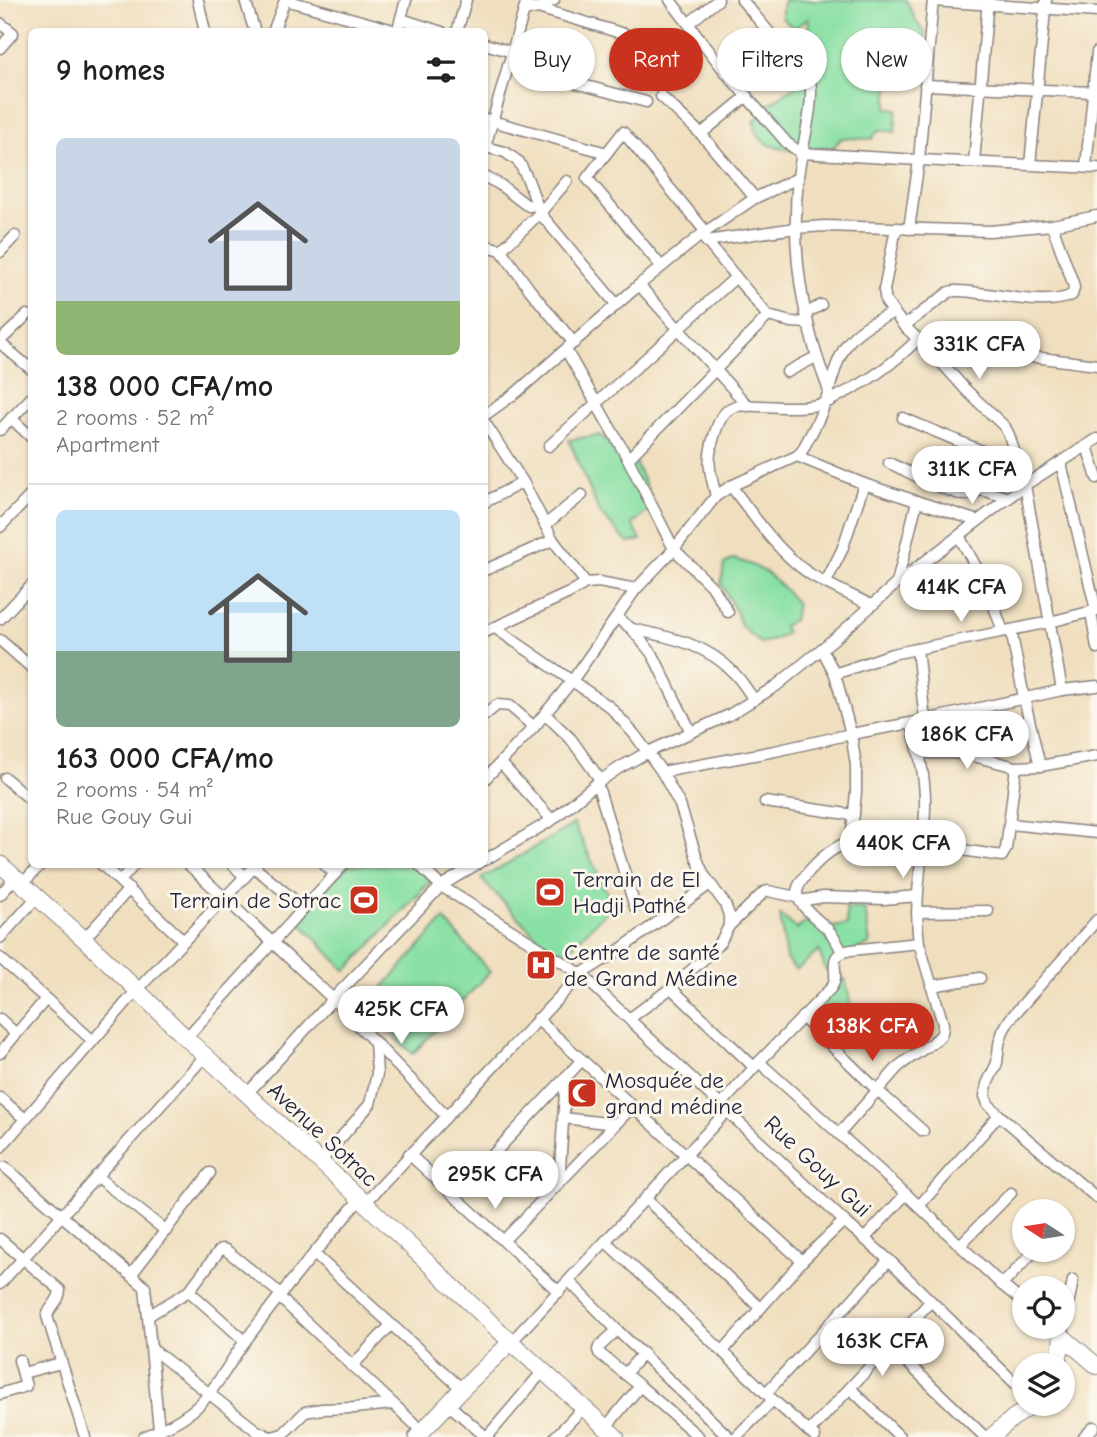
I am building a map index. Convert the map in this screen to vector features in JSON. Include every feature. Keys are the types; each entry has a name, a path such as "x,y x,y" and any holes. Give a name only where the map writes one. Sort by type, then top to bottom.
{"street":[{"path":"198,0 204,28"},
{"path":"245,0 254,28"},
{"path":"274,28 285,0 386,28"},
{"path":"398,28 406,0"},
{"path":"458,28 466,0"},
{"path":"538,8 554,0"},
{"path":"670,0 717,61"},
{"path":"689,23 718,0"},
{"path":"743,0 766,28"},
{"path":"930,28 933,1 1046,4 1097,12"},
{"path":"974,162 988,2"},
{"path":"1030,165 1046,4"},
{"path":"519,28 525,5 609,29"},
{"path":"401,19 429,28"},
{"path":"0,23 13,33 0,48"},
{"path":"488,45 509,51"},
{"path":"742,91 787,143 801,153 1092,167 1093,92 1097,52"},
{"path":"509,62 488,120 607,153"},
{"path":"508,65 646,102"},
{"path":"932,85 1093,92"},
{"path":"811,91 798,178 796,228 806,318 816,357 828,388"},
{"path":"909,229 919,160 925,91"},
{"path":"661,96 701,134 755,198"},
{"path":"701,134 747,96"},
{"path":"661,266 587,178 623,132 768,316 792,322 806,318 821,306"},
{"path":"488,148 505,152 519,162 538,209 616,304"},
{"path":"488,178 525,204 538,209"},
{"path":"488,413 517,392 661,266 755,198 798,178"},
{"path":"501,250 567,181"},
{"path":"499,184 531,191"},
{"path":"704,236 825,226 990,231 1052,225 1097,216"},
{"path":"905,326 954,291 1033,299 1072,295 1073,283 1052,225"},
{"path":"895,228 884,290 886,302 905,326 1009,435 1025,485 1062,690"},
{"path":"0,251 15,236"},
{"path":"488,246 501,250 570,346 597,404 674,549 714,589 728,612"},
{"path":"550,446 736,277"},
{"path":"639,285 748,406"},
{"path":"488,776 572,681 636,589 674,549 716,496 730,486 797,456 825,402 841,354 862,329 893,313"},
{"path":"27,316 0,342 28,366"},
{"path":"628,459 768,316"},
{"path":"716,496 708,464 709,451 722,417 734,406 783,407 825,402 881,373 920,341 1097,365"},
{"path":"787,372 816,357"},
{"path":"0,430 28,401"},
{"path":"11,418 28,434"},
{"path":"903,418 1018,466"},
{"path":"488,430 523,482 553,540 586,583"},
{"path":"488,858 552,820 619,768 729,715 776,686 897,583 1025,485 1092,443 1097,478"},
{"path":"797,456 864,484 978,521"},
{"path":"889,463 954,493 969,495 982,490 1009,498"},
{"path":"1060,463 1095,611 1097,648"},
{"path":"488,500 523,482"},
{"path":"825,582 842,550 864,484"},
{"path":"730,486 785,554 810,574 871,605"},
{"path":"545,525 582,495"},
{"path":"0,527 28,498"},
{"path":"897,583 917,501"},
{"path":"960,536 1007,630 1040,766"},
{"path":"488,569 553,540"},
{"path":"490,630 586,583 599,582 636,589"},
{"path":"0,619 28,589"},
{"path":"835,674 892,654 1095,611"},
{"path":"617,618 632,629 653,655 691,732"},
{"path":"632,629 683,641 709,652 734,673 754,700"},
{"path":"490,630 610,707 629,727 662,772 680,805 696,859 725,904 729,926"},
{"path":"2,647 28,665"},
{"path":"822,649 835,674 851,734 857,780 851,841"},
{"path":"917,649 925,720"},
{"path":"662,772 775,751 1062,690 1097,686"},
{"path":"488,712 497,705 510,706 534,727"},
{"path":"545,714 571,739 599,782 635,907"},
{"path":"839,1134 908,1058 942,1033 943,1024 919,943 917,896 925,796 919,753 911,723"},
{"path":"919,753 952,752 1016,767 1040,766 1097,756"},
{"path":"501,763 552,820"},
{"path":"842,952 829,931 798,899 798,887 804,877 836,847 851,841 949,848 1000,856 1004,854 1016,767"},
{"path":"5,778 28,798"},
{"path":"765,802 854,815"},
{"path":"1010,824 1097,833"},
{"name":"Avenue Sotrac","path":"0,864 84,939 205,1056 611,1432"},
{"path":"0,895 36,868"},
{"path":"106,868 184,941"},
{"path":"120,881 131,868"},
{"path":"192,868 333,999 446,1115"},
{"path":"237,868 245,877"},
{"path":"0,1148 137,989 254,868"},
{"path":"258,868 304,908"},
{"path":"328,868 335,874"},
{"path":"186,1038 340,868"},
{"name":"Rue Gouy Gui","path":"422,868 441,886 581,974 889,1261 1012,1381"},
{"path":"247,1094 441,886 470,868"},
{"path":"144,1437 180,1420 198,1406 314,1254 581,974 618,951 710,884"},
{"path":"84,939 129,889"},
{"path":"629,1019 671,988 713,949 729,926 764,892 798,899 884,899 917,896"},
{"path":"0,938 37,897"},
{"path":"917,912 988,911"},
{"path":"1097,920 1010,1019 1003,1031 997,1063 987,1084 985,1096 988,1104 999,1115 1097,1198"},
{"path":"148,1316 189,1291 219,1251 226,1250 280,1296 393,1404 419,1434 511,1342 686,1156 757,1065 835,983 835,959 842,952 919,943"},
{"path":"0,958 92,1040"},
{"path":"931,986 981,978"},
{"path":"671,988 839,1134 1012,1293"},
{"path":"0,1053 46,999"},
{"path":"802,1017 877,1090 923,1130"},
{"path":"0,1019 16,1034"},
{"path":"537,1019 802,1261"},
{"path":"320,1162 370,1104 377,1074 375,1042"},
{"path":"0,1284 205,1056"},
{"path":"455,1195 582,1060"},
{"path":"559,1183 566,1077"},
{"path":"0,1098 24,1118"},
{"path":"504,1240 632,1107"},
{"path":"919,1206 999,1115"},
{"path":"563,1118 615,1124"},
{"path":"409,1154 559,1292"},
{"path":"5,1167 145,1287 159,1430"},
{"path":"131,1275 210,1173"},
{"path":"96,1176 166,1231"},
{"path":"960,1245 1011,1193"},
{"path":"864,1238 906,1194"},
{"path":"646,1199 760,1308"},
{"path":"723,1351 802,1261 844,1221"},
{"path":"0,1239 60,1290 59,1299 47,1315 85,1437"},
{"path":"606,1241 812,1434 930,1302"},
{"path":"314,1254 462,1389"},
{"path":"736,1437 889,1261"},
{"path":"1002,1285 1024,1262"},
{"path":"569,1281 729,1437"},
{"path":"189,1291 245,1341"},
{"path":"352,1366 391,1325"},
{"path":"617,1329 597,1350 699,1437"},
{"path":"1065,1339 1097,1366"},
{"path":"890,1346 985,1437"},
{"path":"152,1349 257,1431 271,1437 283,1434 305,1412 393,1404"},
{"path":"625,1374 643,1353"},
{"path":"0,1394 26,1386 19,1360"},
{"path":"23,1373 61,1363"},
{"path":"448,1404 487,1437 543,1371"},
{"path":"611,1432 640,1386"},
{"path":"851,1389 900,1437"},
{"path":"555,1437 584,1407"},
{"path":"991,1437 1016,1416"},
{"path":"1084,1437 1094,1427"}],"green space":[{"path":"784,0 906,0 921,28 841,28 841,91 888,91 887,108 897,109 895,132 878,130 872,139 841,138 832,149 814,150 775,147 759,136 754,122 768,105 788,91 827,91 827,28 808,28 809,18 794,28 782,18"},
{"path":"599,435 634,460 655,506 632,524 641,540 628,543 599,512 569,440"},
{"path":"734,559 755,566 770,576 797,604 793,620 783,626 786,633 774,640 760,643 741,626 721,584 724,564"},
{"name":"Terrain de El Hadji Pathé","path":"574,824 613,905 561,957 535,935 481,879"},
{"name":"Terrain de Sotrac","path":"346,868 416,868 431,881 346,971 296,918"},
{"path":"846,908 865,909 870,944 836,958 833,970 826,971 819,951 796,970 786,959 780,915 797,929 812,917 832,927 847,925"},
{"path":"444,919 490,972 413,1054 365,1008"},
{"path":"836,979 845,979 855,1022 875,1010 885,1023 852,1046 829,1031 817,999"}],"place":[{"name":"Terrain de El Hadji Pathé","path":"550,892"},
{"name":"Terrain de Sotrac","path":"364,900"},
{"name":"Centre de santé de Grand Médine","path":"541,965"},
{"name":"Mosquée de grand médine","path":"582,1093"}]}
